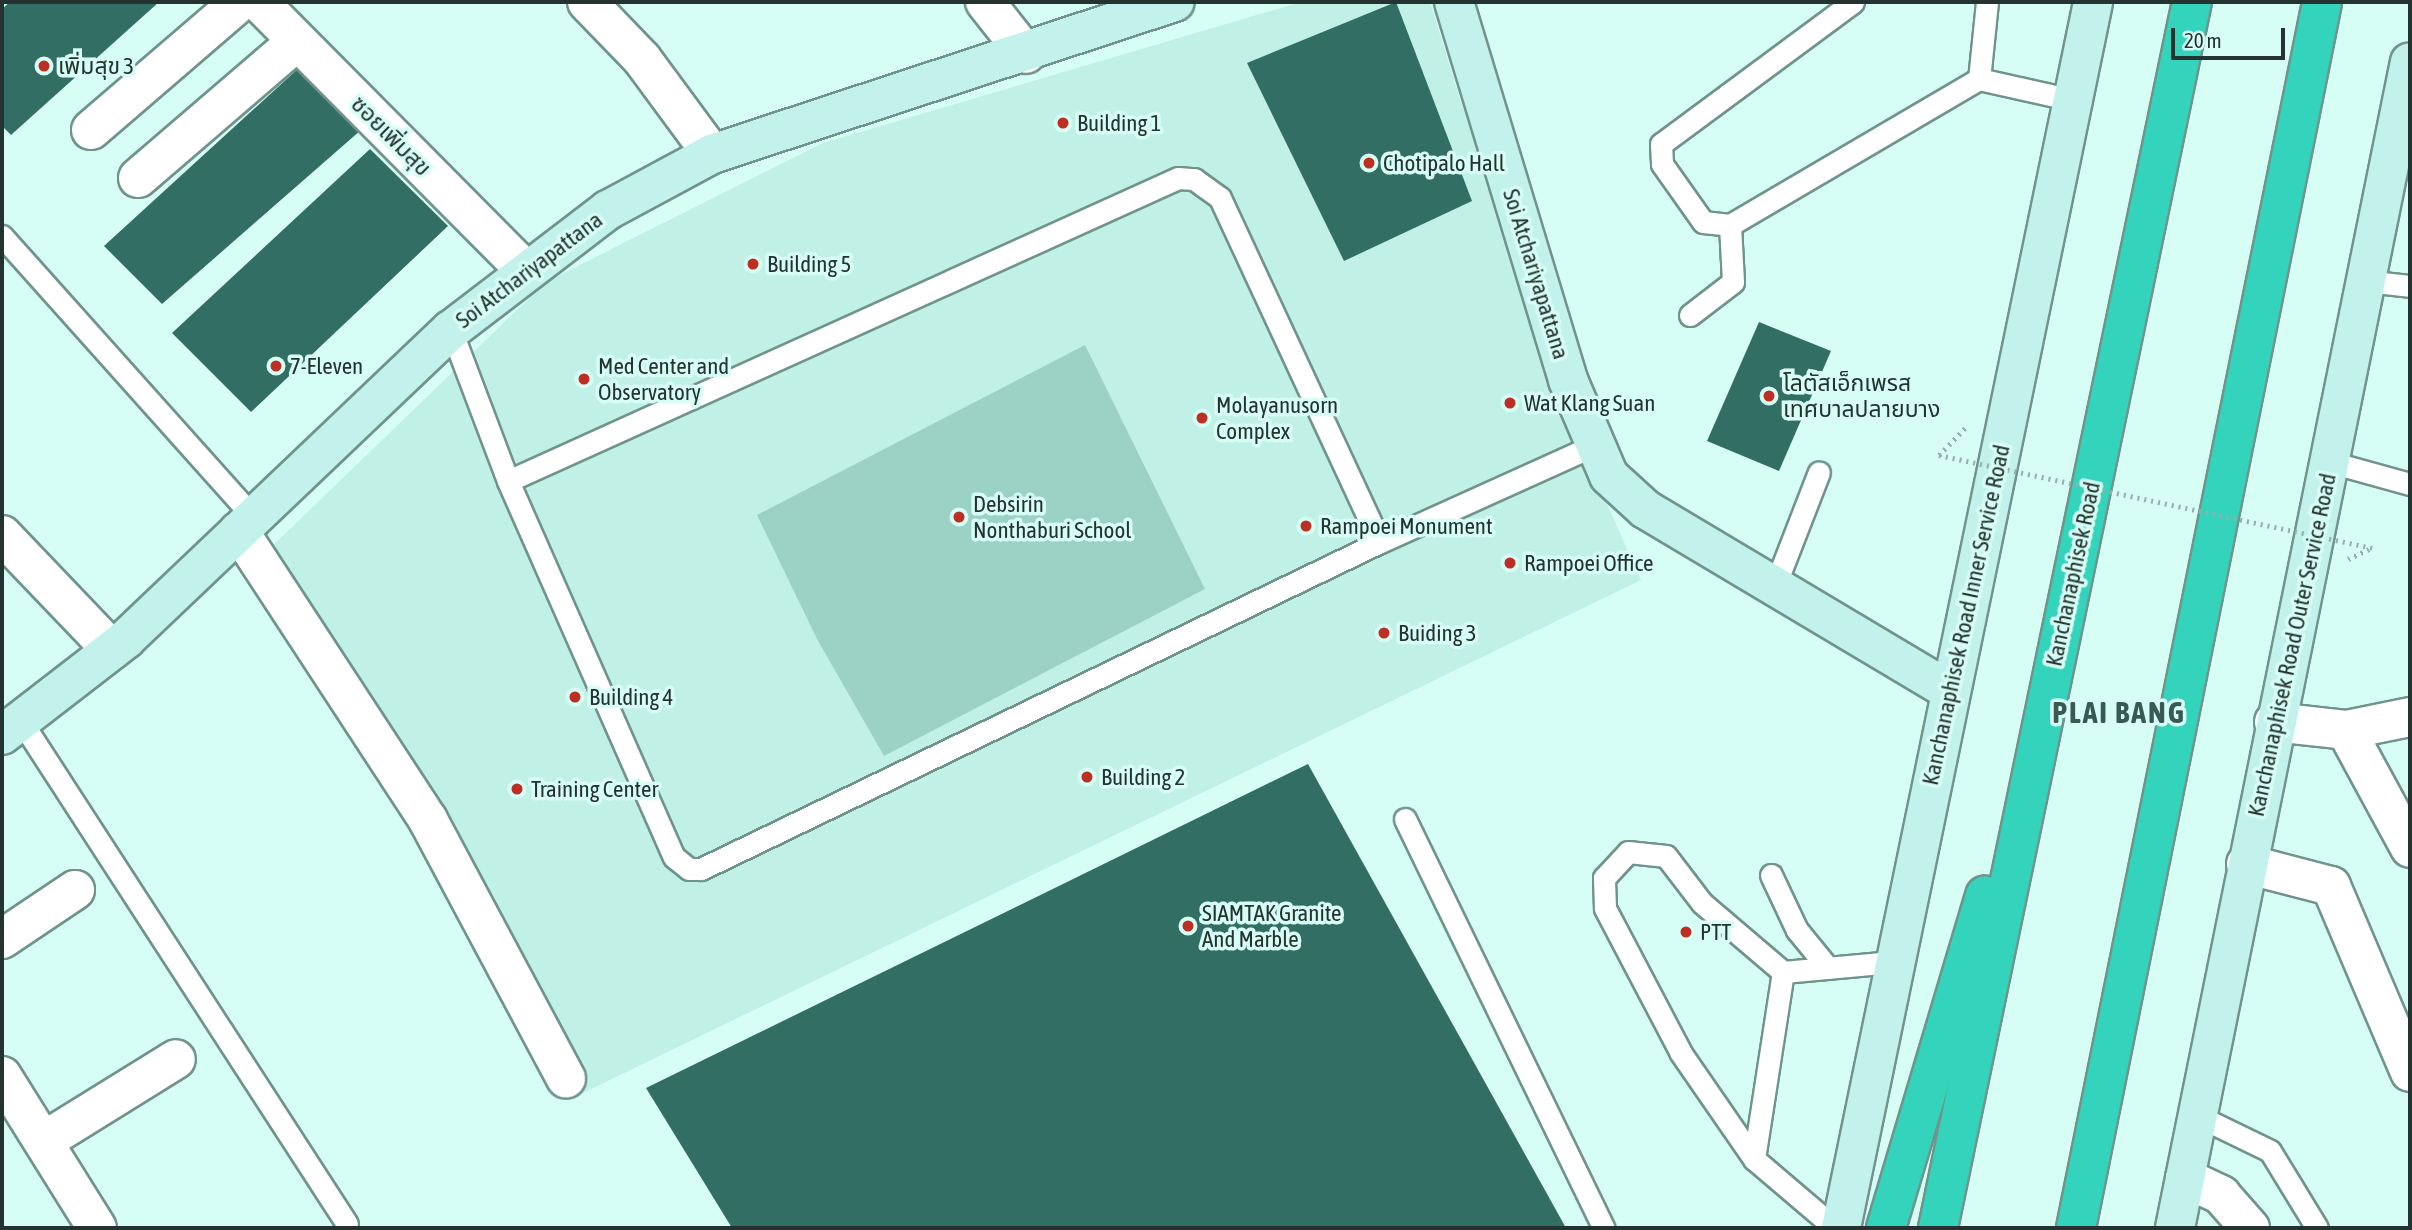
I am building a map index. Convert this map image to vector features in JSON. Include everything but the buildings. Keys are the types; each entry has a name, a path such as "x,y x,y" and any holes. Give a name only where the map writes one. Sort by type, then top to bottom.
{"highway":[{"name":"Kanchanaphisek Road","path":"1938,1228 2192,2"},
{"path":"2076,1228 2322,2"},
{"path":"1886,1228 1964,954 2019,829"}],"main road":[{"name":"Soi Atchariyapattana","path":"11,728 112,650 451,330 524,269 608,210 712,155 1027,54 1175,2"},
{"name":"Soi Atchariyapattana","path":"1454,2 1593,446 1609,476 1645,509 1950,691"},
{"name":"Kanchanaphisek Road Inner Service Road","path":"1841,1228 1893,962 2093,2"},
{"name":"Kanchanaphisek Road Outer Service Road","path":"2175,1228 2274,722 2366,281 2404,128 2410,62"}],"street":[{"path":"91,130 240,2"},
{"name":"ซอยเพิ่มสุข","path":"259,2 524,269"},
{"path":"587,2 642,59 712,155"},
{"path":"985,2 1027,54"},
{"path":"138,178 297,41"},
{"path":"246,524 428,820 566,1078"},
{"path":"5,543 112,650"},
{"path":"2274,722 2346,730 2410,717"},
{"path":"2346,730 2410,848"},
{"path":"2246,864 2331,886 2410,1072"},
{"path":"2,939 75,890"},
{"path":"44,1141 176,1059"},
{"path":"2,1076 97,1228"},
{"path":"2185,1178 2221,1195 2250,1228"}],"lane":[{"path":"1853,2 1661,144 1662,164 1703,222 1730,225 1979,79 2073,100"},
{"path":"1979,79 1987,2"},
{"path":"508,481 1178,178 1202,183 1220,198 1380,542"},
{"path":"1690,315 1733,282 1730,225"},
{"path":"2,236 246,524"},
{"path":"2366,281 2410,286"},
{"path":"451,330 508,481 674,857 689,869 701,869 1380,542 1593,446"},
{"path":"2330,462 2410,484"},
{"path":"1774,588 1819,472"},
{"path":"11,728 347,1224"},
{"path":"1405,819 1604,1228"},
{"path":"1835,1228 1754,1159 1681,1054 1605,908 1604,878 1611,864 1628,852 1666,856 1702,903 1783,972 1893,962"},
{"path":"1771,875 1797,930 1828,968"},
{"path":"1754,1159 1783,972"},
{"path":"2196,1115 2270,1150 2317,1228"}],"path":[{"path":"1939,455 2372,548"}],"shaded area":[{"name":"Debsirin Nonthaburi School","path":"1301,2 1430,2 1460,99 1554,336 1590,466 1641,580 583,1093 263,555 546,282 823,143"},
{"path":"1085,345 1205,589 884,756 817,639 757,515"}],"place":[{"name":"เพิ่มสุข 3","path":"44,66"},
{"name":"Building 1","path":"1063,123"},
{"name":"Chotipalo Hall","path":"1369,163"},
{"name":"Building 5","path":"753,264"},
{"name":"7-Eleven","path":"276,366"},
{"name":"Med Center and Observatory","path":"584,379"},
{"name":"โลตัสเอ็กเพรส เทศบาลปลายบาง","path":"1769,396"},
{"name":"Wat Klang Suan","path":"1510,403"},
{"name":"Molayanusorn Complex","path":"1202,418"},
{"name":"Debsirin Nonthaburi School","path":"959,517"},
{"name":"Rampoei Monument","path":"1306,526"},
{"name":"Rampoei Office","path":"1510,563"},
{"name":"Buiding 3","path":"1384,633"},
{"name":"Building 4","path":"575,697"},
{"name":"Building 2","path":"1087,777"},
{"name":"Training Center","path":"517,789"},
{"name":"SIAMTAK Granite And Marble","path":"1188,926"},
{"name":"PTT","path":"1686,932"}],"district":[{"name":"PLAI BANG","path":"2119,712"}]}
